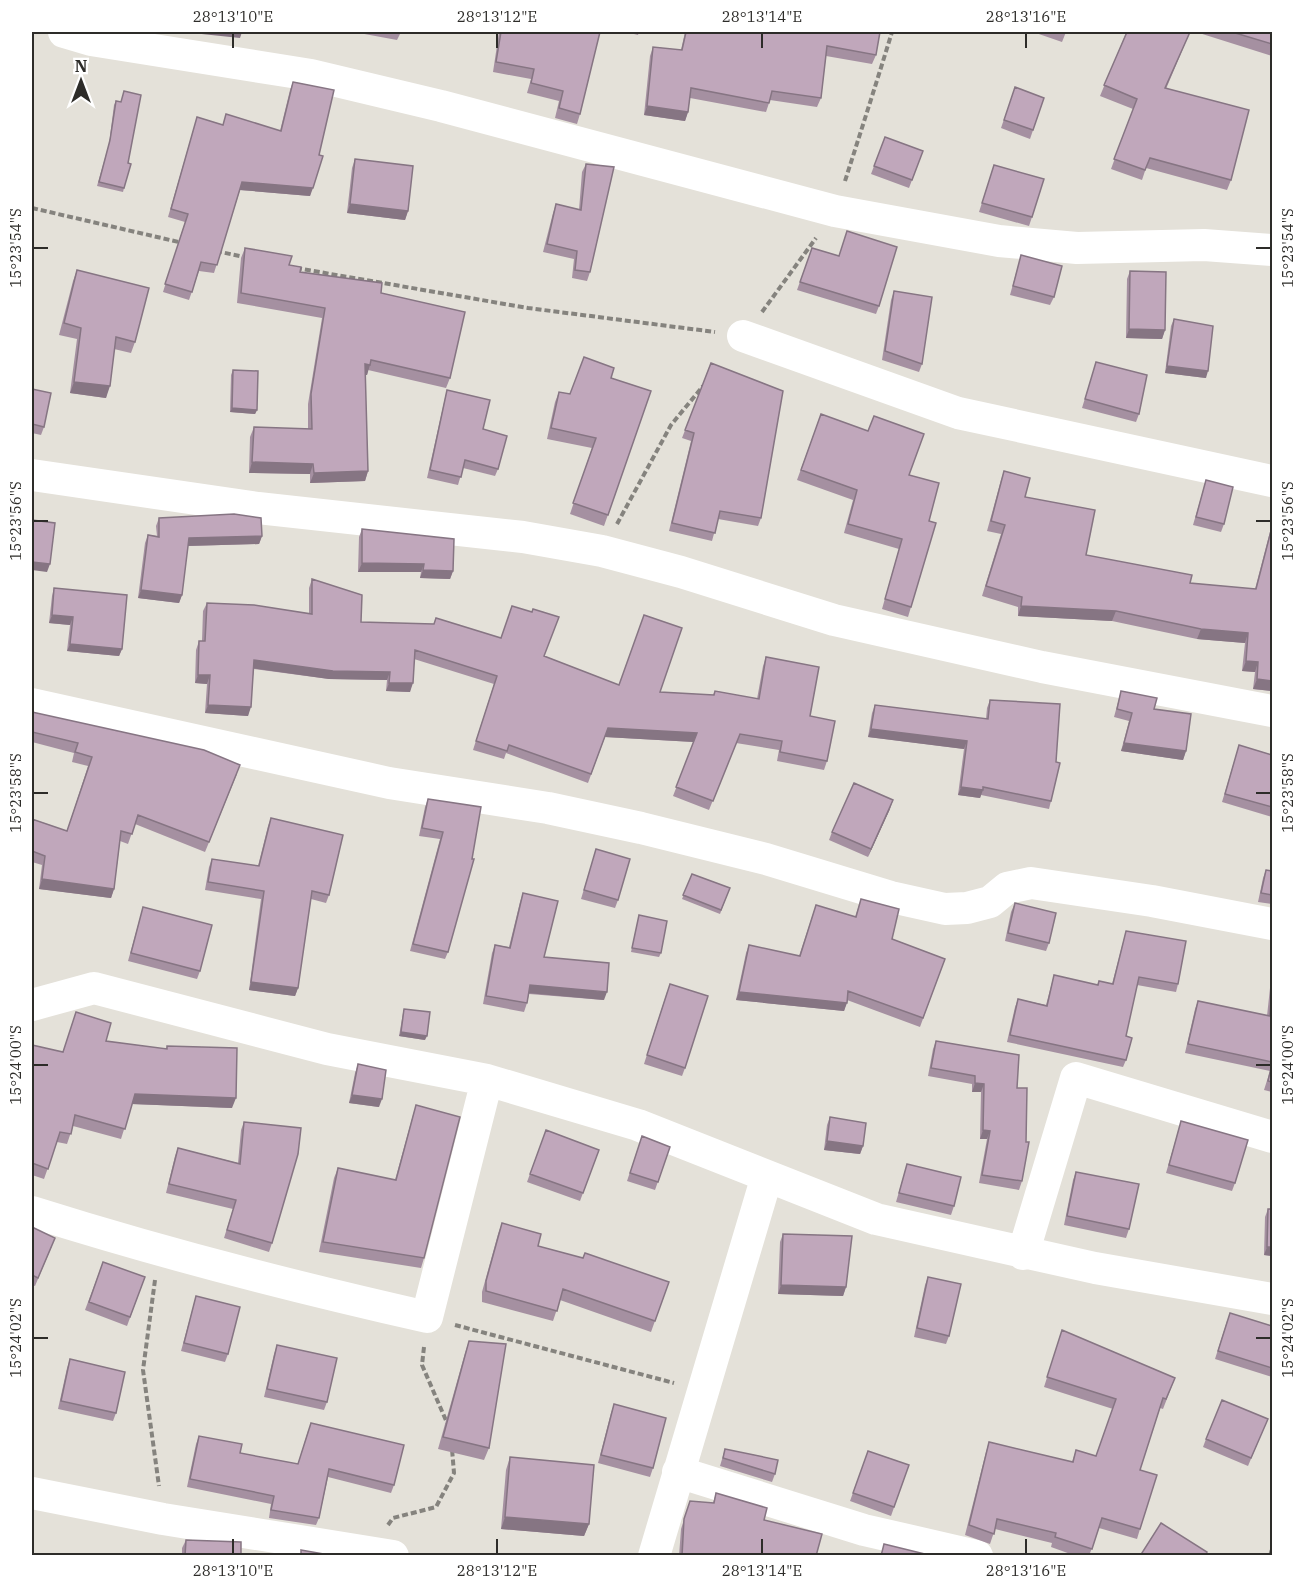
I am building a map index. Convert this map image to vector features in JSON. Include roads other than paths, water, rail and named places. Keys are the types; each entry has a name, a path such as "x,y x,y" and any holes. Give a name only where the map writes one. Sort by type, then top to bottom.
{"street":[{"path":"64,32 91,40 311,75 441,106 835,211 1021,243 1077,248 1204,245 1272,250"},
{"path":"743,336 958,413 1272,481"},
{"path":"32,475 258,508 523,537 602,551 681,572 834,620 1042,667 1272,711"},
{"path":"32,704 389,783 548,808 641,828 766,859 891,897 945,909 967,908 990,902 1007,888 1031,883 1129,897 1272,924"},
{"path":"32,1005 94,988 327,1049 487,1080 638,1125 876,1219 1023,1254 1272,1299"},
{"path":"1023,1254 1076,1077 1272,1137"},
{"path":"32,1212 159,1252 280,1284 428,1317 487,1080"},
{"path":"654,1556 768,1176"},
{"path":"678,1472 864,1530 977,1556"},
{"path":"32,1493 164,1519 381,1553"}]}
